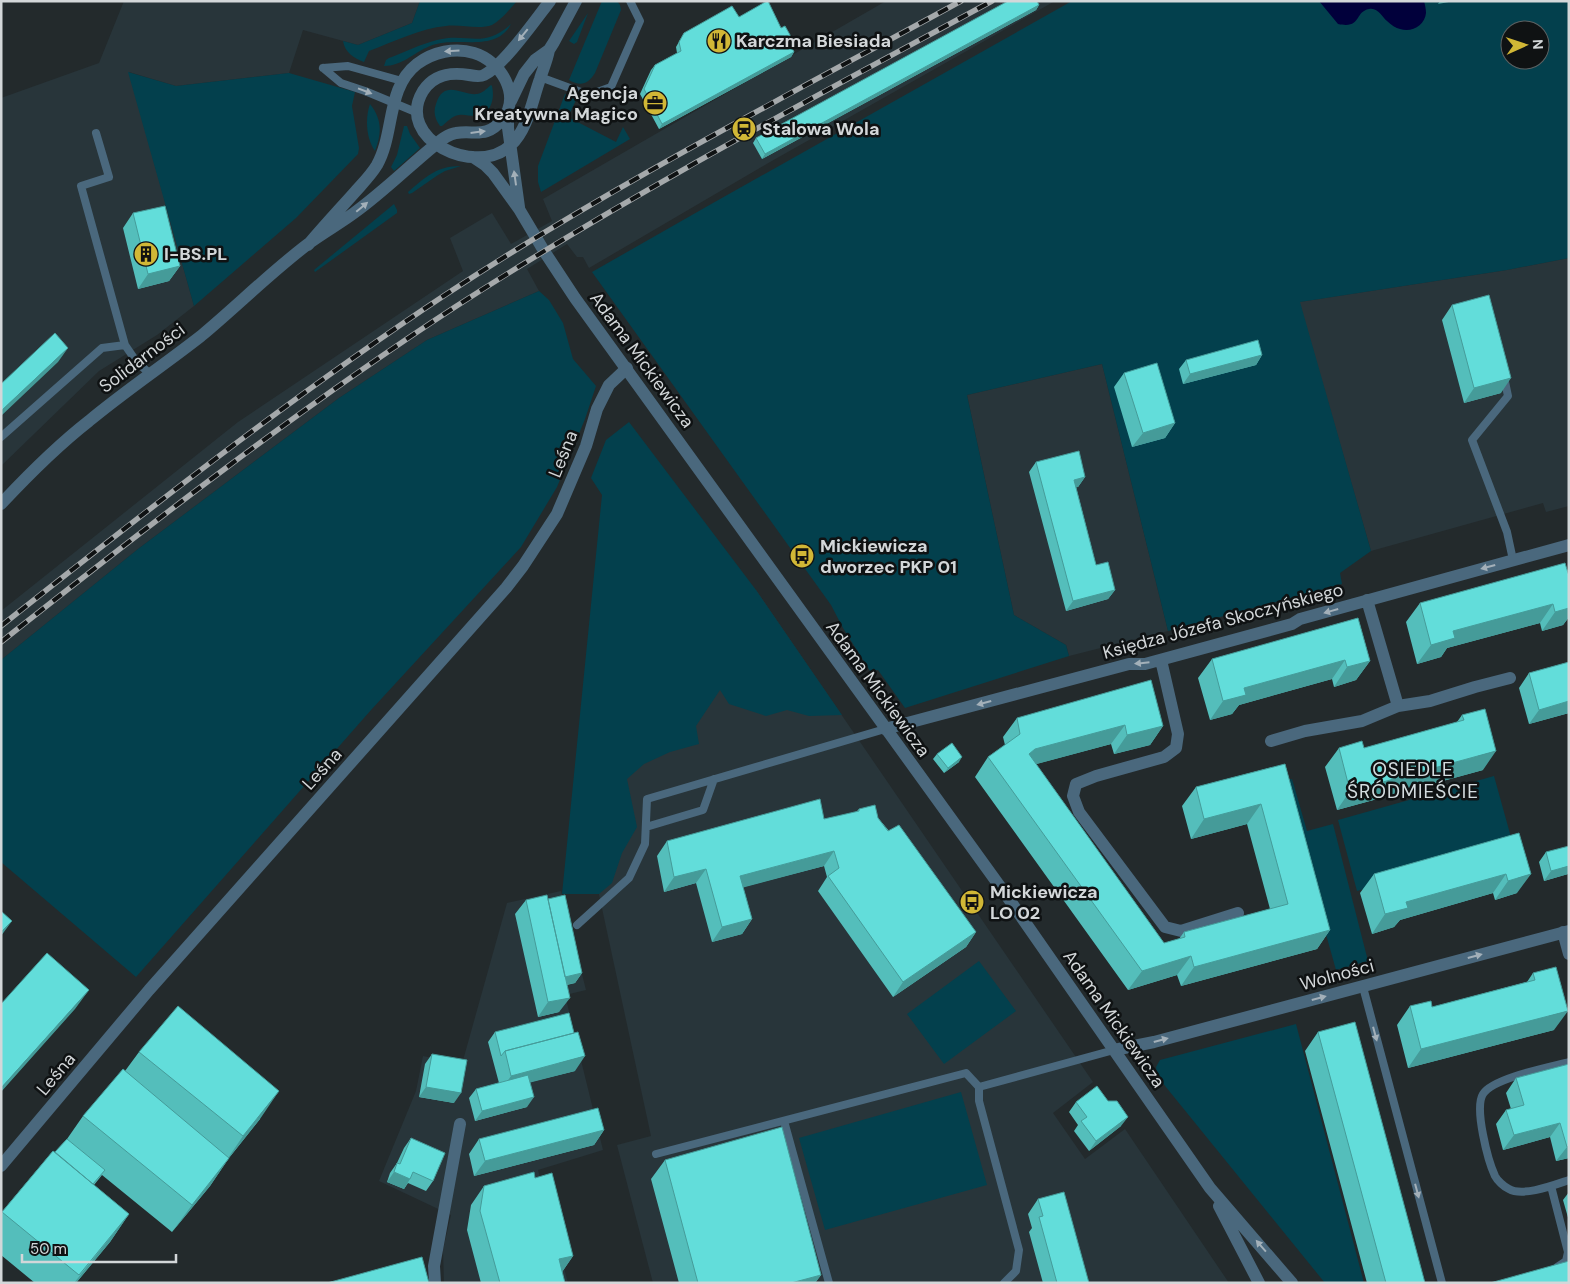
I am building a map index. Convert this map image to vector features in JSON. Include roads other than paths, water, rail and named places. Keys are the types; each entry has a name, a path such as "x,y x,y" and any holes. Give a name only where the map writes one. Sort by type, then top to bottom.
{"street":[{"path":"550,1 496,67 484,76 453,73 443,75 432,81 422,92 418,104 422,128 427,136 436,144 448,152 473,157 495,155 510,146 524,126 546,64 549,50 576,1"},
{"path":"402,81 410,70 420,62 430,56 443,52 458,50 477,54 496,67"},
{"name":"Solidarności","path":"1,504 62,444 114,401 200,336 308,245 355,212 436,144 454,133 484,132 492,129 506,114 524,74 535,60 549,50"},
{"name":"Adama Mickiewicza","path":"496,67 508,83 508,128 519,209"},
{"name":"Solidarności","path":"308,245 377,165 387,137 394,103 402,81"},
{"name":"Adama Mickiewicza","path":"473,157 486,165 519,209 575,298 1004,892 1210,1188 1292,1283"},
{"name":"Leśna","path":"1,1166 149,990 506,588 523,566 557,514 586,446 597,409 610,384 627,368"},
{"name":"Księdza Józefa Skoczyńskiego","path":"885,729 1129,664 1145,664 1161,660 1292,624 1300,619 1367,600 1569,545"},
{"path":"1367,600 1398,706"},
{"path":"1161,660 1178,734 1176,748 1164,757 1096,776 1076,784 1073,796 1079,812 1165,927 1181,931 1238,913"},
{"path":"1270,741 1305,731 1362,721 1398,706 1430,701 1510,678"},
{"path":"1566,932 1569,954"},
{"name":"Wolności","path":"1114,1050 1154,1042 1566,932"},
{"path":"435,1283 434,1266 460,1124"},
{"name":"Adama Mickiewicza","path":"1210,1188 1259,1283"}],"lane":[{"path":"540,77 589,95 611,87 640,21 630,1"},
{"path":"402,81 348,66 323,68 341,83 418,113"},
{"path":"96,134 108,178 81,186 125,345 136,361 150,374"},
{"path":"1,437 102,348 125,345"},
{"path":"1503,369 1508,396 1472,440 1507,532 1514,560"},
{"path":"577,925 629,878 645,844 647,799 885,729"},
{"path":"646,827 703,810 714,780"},
{"path":"1363,987 1442,1283"},
{"path":"979,1087 1114,1050"},
{"path":"1569,1062 1502,1080 1483,1093 1479,1111 1487,1154 1496,1178 1509,1190 1525,1192 1569,1180"},
{"path":"656,1154 966,1073 979,1087 978,1101 1019,1250 1016,1271 1004,1283"},
{"path":"784,1121 829,1283"},
{"path":"1548,1270 1566,1261 1568,1252 1551,1186"}],"railway":[{"path":"1,626 275,414 445,295 571,216 635,179 961,1"},
{"path":"1,642 224,469 338,386 455,307 653,187 788,111 992,1"}],"place":[{"name":"Karczma Biesiada","path":"719,41"},
{"name":"Agencja Kreatywna Magico","path":"655,103"},
{"name":"Stalowa Wola","path":"744,129"},
{"name":"I-BS.PL","path":"146,254"},
{"name":"Mickiewicza dworzec PKP 01","path":"802,556"},
{"name":"Mickiewicza LO 02","path":"972,902"}],"district":[{"name":"OSIEDLE ŚRÓDMIEŚCIE","path":"1413,780"}]}
